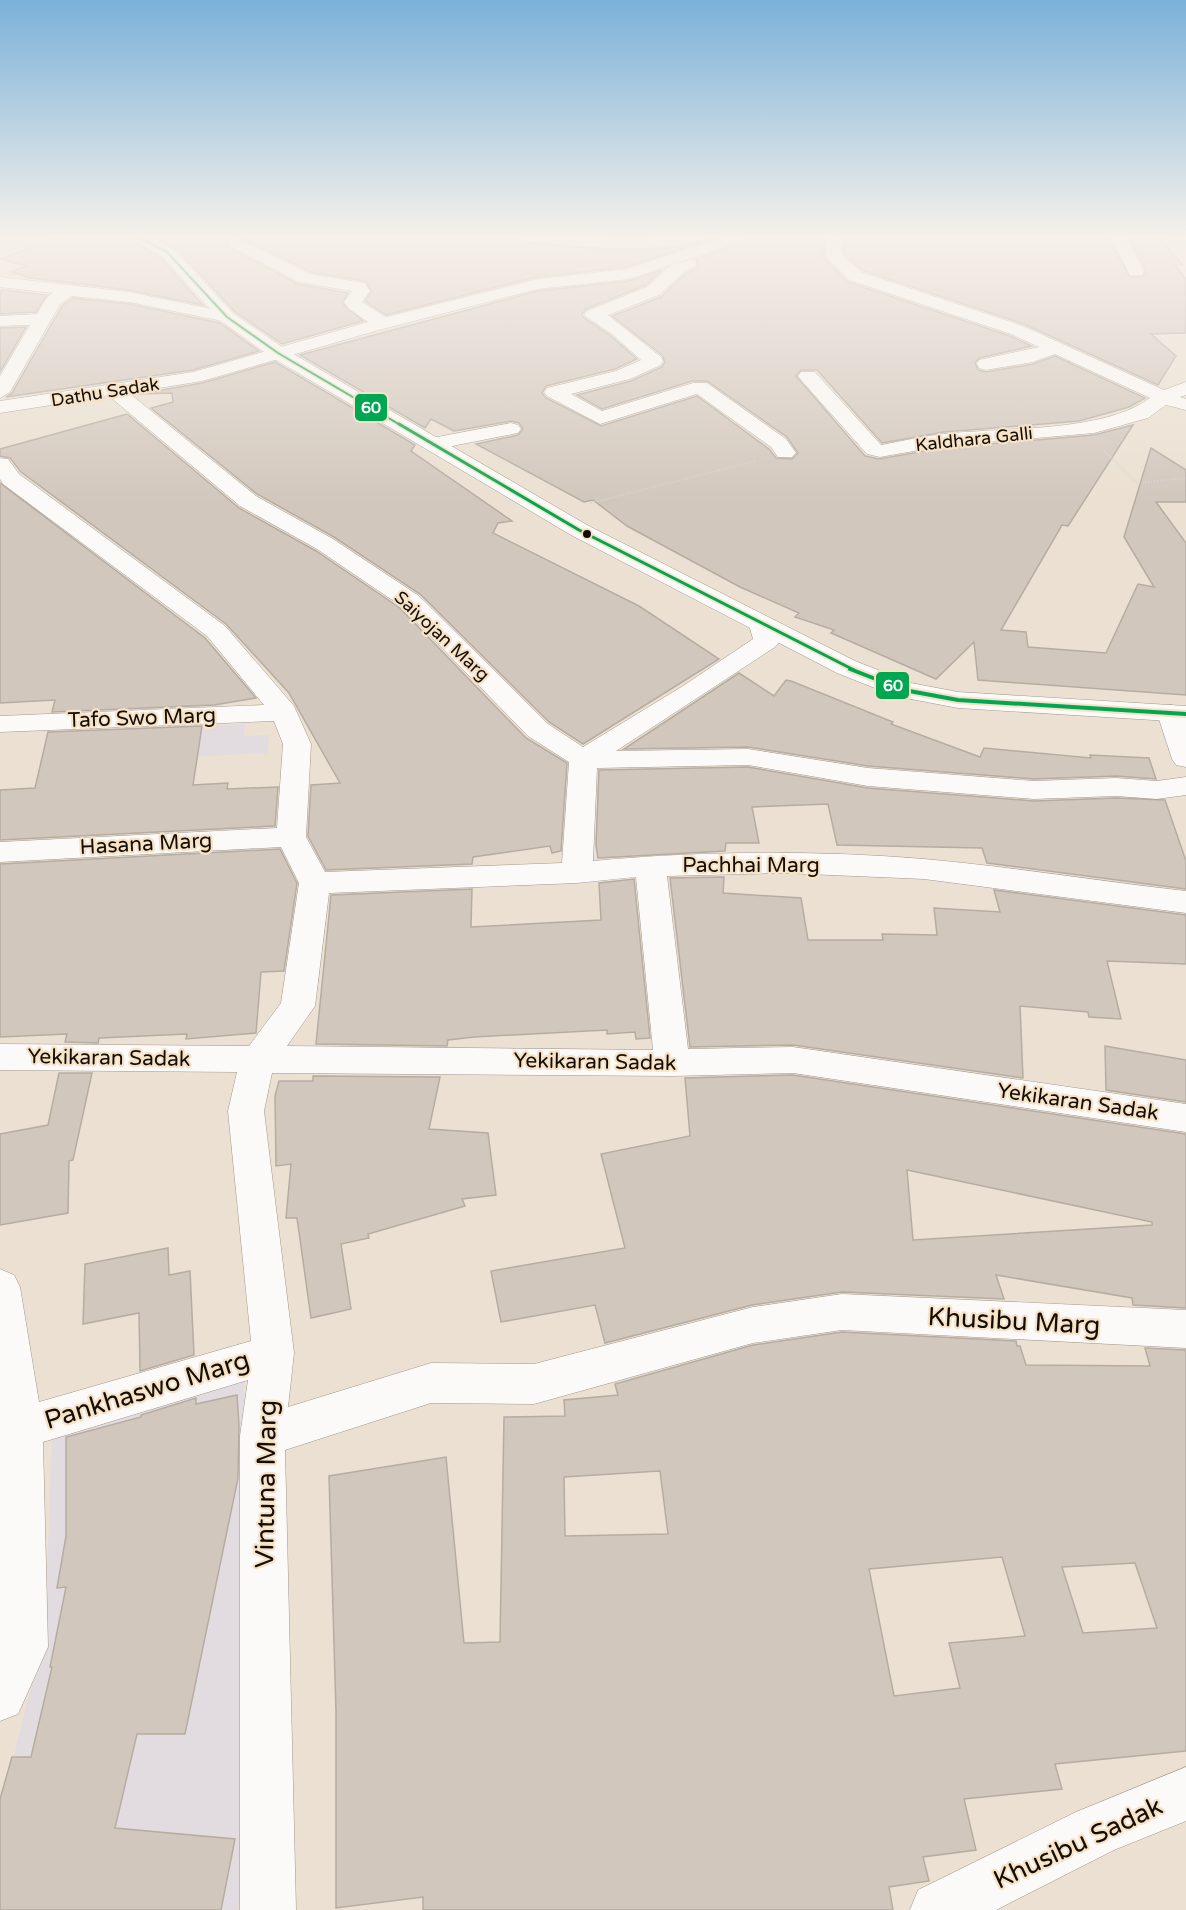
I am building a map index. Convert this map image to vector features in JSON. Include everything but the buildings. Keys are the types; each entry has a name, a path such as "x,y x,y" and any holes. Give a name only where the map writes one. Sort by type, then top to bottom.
{"street":[{"path":"0,392 40,324"},
{"path":"237,324 278,353 549,513 846,668 904,690 993,704 1178,713 1186,759"},
{"name":"Dathu Sadak","path":"0,407 115,391 195,376 378,324"},
{"path":"612,324 633,341 639,351 654,361 623,375 554,392 600,418 700,387 779,443 785,453"},
{"path":"1000,324 1056,347 1186,407"},
{"path":"986,364 1033,356 1056,347"},
{"name":"Kaldhara Galli","path":"808,376 874,450 992,434 1076,430 1141,414 1165,396 1186,388"},
{"name":"Saiyojan Marg","path":"115,391 248,501 325,544 410,601 538,730 583,759"},
{"path":"432,444 511,429"},
{"path":"4,475 216,631 284,712 297,744 291,837 315,883 297,1006 257,1061"},
{"path":"583,759 692,692 740,657 766,642 762,625"},
{"name":"Tafo Swo Marg","path":"0,724 284,712"},
{"path":"583,759 683,760 748,757 868,777 1034,790 1116,787 1157,790 1186,786"},
{"path":"577,873 583,759"},
{"name":"Hasana Marg","path":"0,852 291,837"},
{"name":"Pachhai Marg","path":"315,883 577,873 650,866 784,864 924,869 1186,902"},
{"path":"650,866 672,1064"},
{"name":"Yekikaran Sadak","path":"0,1057 257,1061 547,1060 672,1064 793,1060 1186,1118"},
{"name":"Vintuna Marg","path":"257,1061 246,1111 273,1353 262,1436 268,1910"},
{"name":"Pankhaswo Marg","path":"0,1287 21,1428 22,1647 0,1696"},
{"name":"Khusibu Marg","path":"262,1436 431,1383 534,1384 753,1324 842,1312 1186,1329"},
{"name":"Pankhaswo Marg","path":"21,1428 273,1353"},
{"name":"Khusibu Sadak","path":"938,1910 1095,1831 1186,1794"}],"path":[{"path":"1076,430 1094,442 1137,483 1186,478"},
{"path":"549,513 785,453"}],"shaded area":[{"path":"245,724 244,736 269,735 267,753 155,759 161,728"},
{"path":"244,1370 254,1801 238,1910 85,1910 0,1811 45,1631 52,1437"}],"transit line":[{"name":"60","path":"237,324 278,353 579,530 846,667 904,690 958,700 993,704 1186,714"}]}
